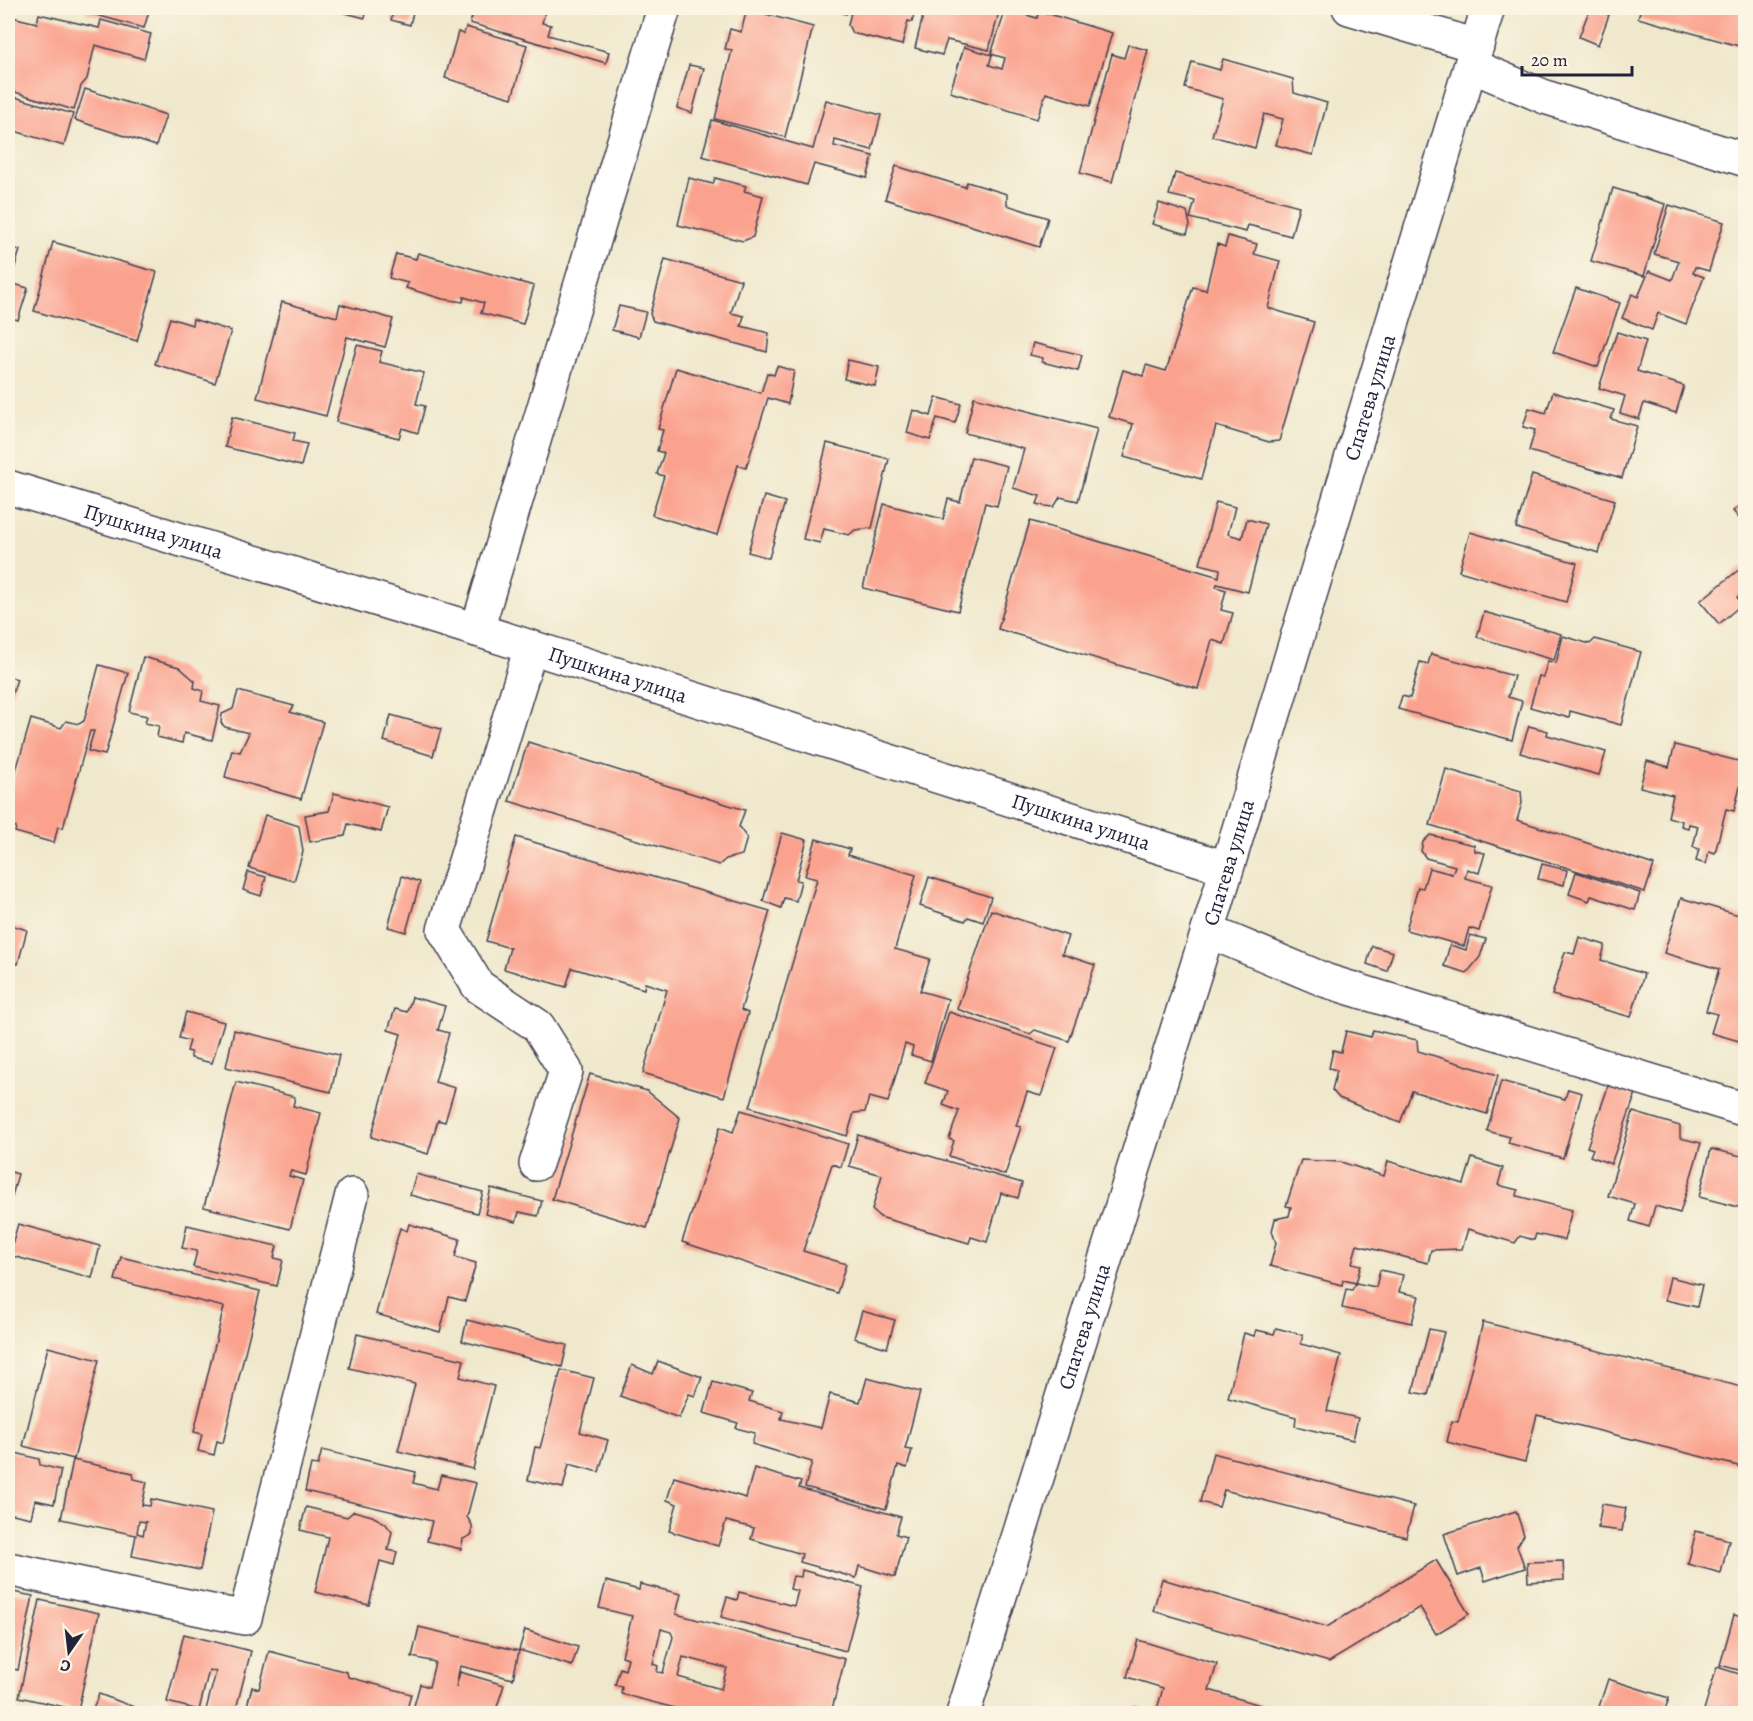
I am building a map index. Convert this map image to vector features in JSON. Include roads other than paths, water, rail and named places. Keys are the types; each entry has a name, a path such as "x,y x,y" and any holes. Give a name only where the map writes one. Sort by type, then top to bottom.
{"street":[{"path":"477,630 664,8"},
{"path":"1348,8 1474,56 1545,97 1746,160"},
{"name":"Спатева улица","path":"963,1713 1208,931 1488,8"},
{"name":"Пушкина улица","path":"8,488 477,630 1226,868"},
{"path":"531,647 444,930 478,986 538,1026 566,1071 536,1164"},
{"path":"1208,931 1327,981 1746,1110"},
{"path":"8,1569 245,1618 352,1195"}]}
